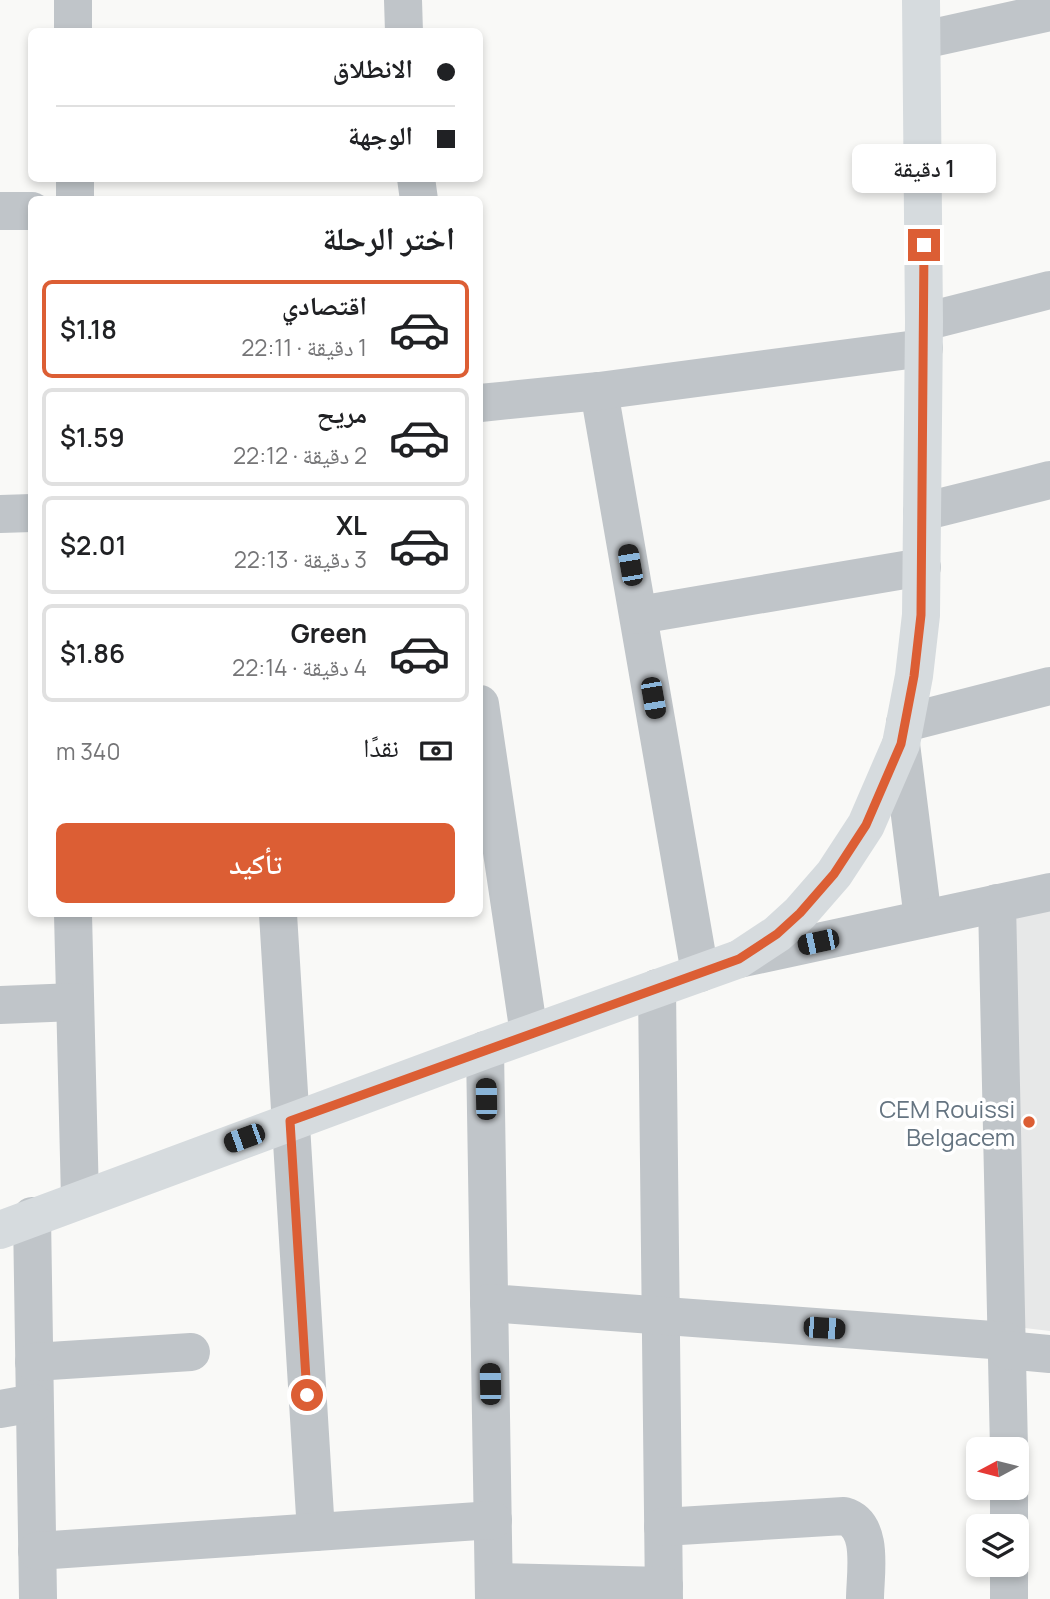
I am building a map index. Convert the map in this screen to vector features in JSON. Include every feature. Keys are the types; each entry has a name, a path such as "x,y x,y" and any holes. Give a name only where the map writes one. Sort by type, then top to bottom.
{"main road":[{"path":"16,1223 739,959 777,934 800,913 834,874 866,825 903,733 914,676 921,615 924,335 921,0"}],"street":[{"path":"73,0 73,28"},
{"path":"403,0 404,28"},
{"path":"923,40 1050,12"},
{"path":"0,211 28,211"},
{"path":"483,403 599,391 924,335 1050,290"},
{"path":"599,391 700,973"},
{"path":"922,512 1050,480"},
{"path":"0,514 28,513"},
{"path":"639,615 922,567"},
{"path":"923,919 903,733 1050,686"},
{"path":"483,725 528,1034"},
{"path":"739,959 1050,892"},
{"path":"997,903 1009,1437"},
{"path":"73,917 80,1199"},
{"path":"278,917 316,1532"},
{"path":"485,1050 494,1591 664,1592 657,988"},
{"path":"0,1005 75,1002"},
{"path":"16,1223 34,1362 17,1406 37,1551 38,1599"},
{"path":"489,1303 661,1315 1006,1346 1050,1354"},
{"path":"34,1362 191,1353"},
{"path":"663,1527 844,1516 853,1519 860,1526 865,1545 865,1599"},
{"path":"37,1551 493,1520"},
{"path":"1009,1577 1009,1599"}],"shaded area":[{"name":"CEM Rouissi Belgacem","path":"1050,911 1050,1331 1008,1326 1009,918"}],"place":[{"name":"CEM Rouissi Belgacem","path":"1029,1122"}],"route":[{"path":"307,1395 290,1121 739,959 777,934 800,913 834,874 866,825 901,744 914,676 921,615 924,245"}]}
